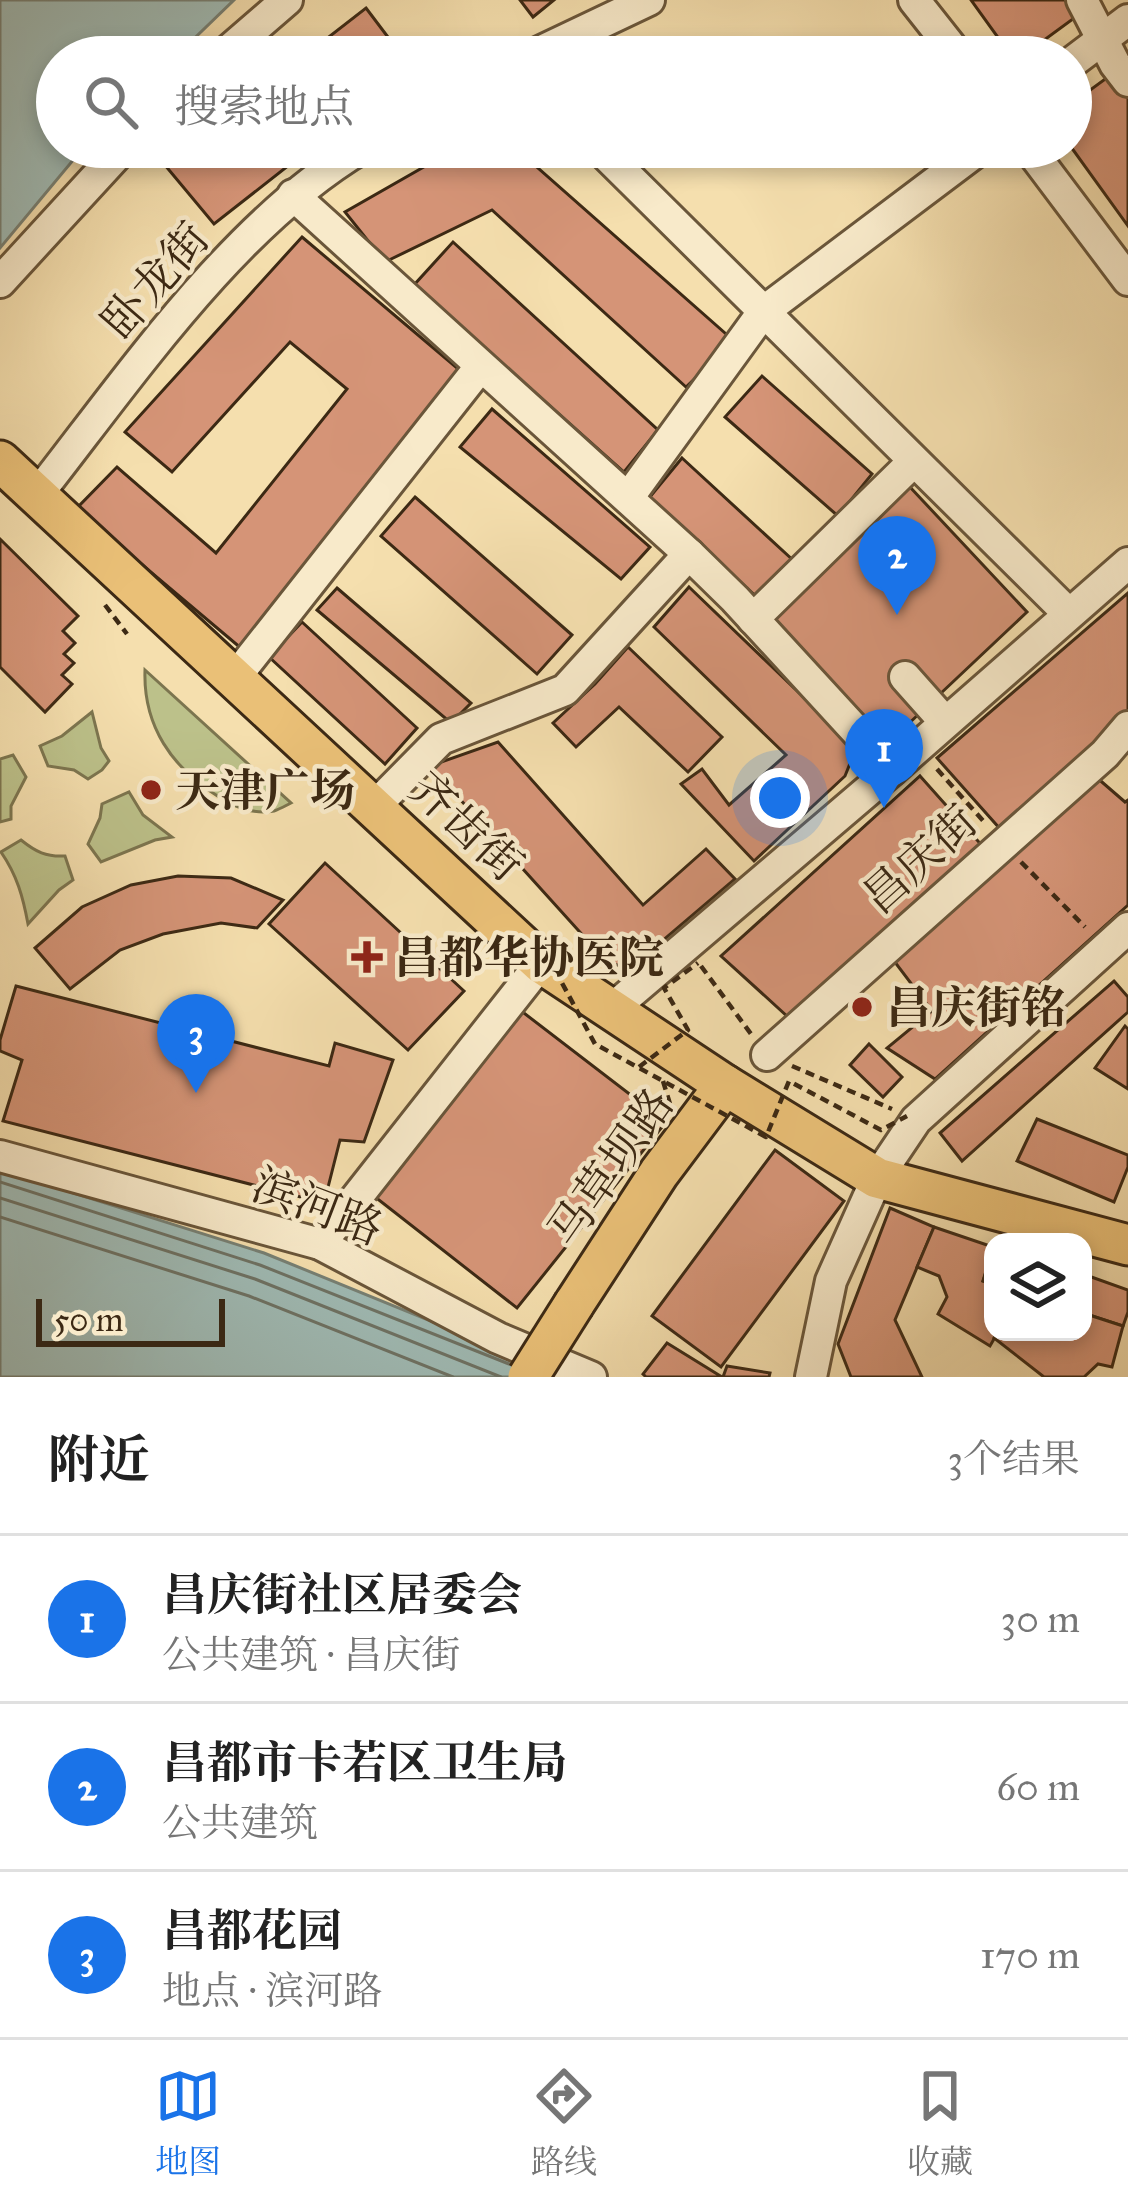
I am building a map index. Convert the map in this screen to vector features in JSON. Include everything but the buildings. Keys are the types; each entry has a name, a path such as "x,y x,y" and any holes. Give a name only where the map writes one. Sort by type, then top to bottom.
{"main road":[{"name":"齐齿街","path":"0,460 548,966 725,1085 877,1178 1128,1245"},
{"name":"马草坝路","path":"528,1377 659,1173 725,1085"}],"street":[{"path":"245,36 287,0"},
{"path":"573,36 649,0"},
{"path":"914,0 942,36"},
{"path":"1082,0 1128,81"},
{"path":"1092,47 1128,20"},
{"path":"0,282 105,168"},
{"name":"卧龙街","path":"37,495 160,338 224,266 293,195 332,168"},
{"path":"619,168 1069,614"},
{"path":"628,498 763,312 954,168"},
{"path":"1044,168 1128,280"},
{"path":"293,195 689,554 892,770"},
{"path":"234,679 480,367"},
{"path":"753,619 914,461"},
{"path":"375,806 441,739 565,690 689,554"},
{"path":"612,1009 1128,563"},
{"path":"905,677 946,722"},
{"name":"昌庆街","path":"767,1054 1088,769 1128,728"},
{"path":"811,1377 831,1281 877,1178 916,1120 1117,938 1128,970"},
{"path":"320,1244 548,966"},
{"name":"滨河路","path":"0,1156 320,1244 498,1338 591,1377"}],"path":[{"path":"639,1067 688,1030 664,988 698,963"},
{"path":"548,966 595,1043 766,1137 789,1081 881,1130 907,1116"}],"green space":[{"path":"145,670 291,803 274,811 245,809 187,773 155,727"},
{"path":"92,712 109,761 102,770 88,779 74,770 48,766 40,746 62,736"},
{"path":"13,755 26,777 11,806 11,819 0,822 0,759"},
{"path":"129,792 143,815 172,837 101,862 88,844 102,804"},
{"path":"21,840 42,853 65,856 73,880 28,924 19,886 1,852"}],"water":[{"path":"0,0 234,0 197,36 36,36 36,168 67,168 0,248"},
{"path":"0,1170 264,1253 568,1377 0,1377"}],"place":[{"name":"昌都市卡若区卫生局","path":"897,615"},
{"name":"天津广场","path":"151,790"},
{"name":"昌庆街社区居委会","path":"884,808"},
{"name":"昌都华协医院","path":"367,957"},
{"name":"昌庆街铭","path":"862,1007"},
{"name":"昌都花园","path":"196,1093"}]}
